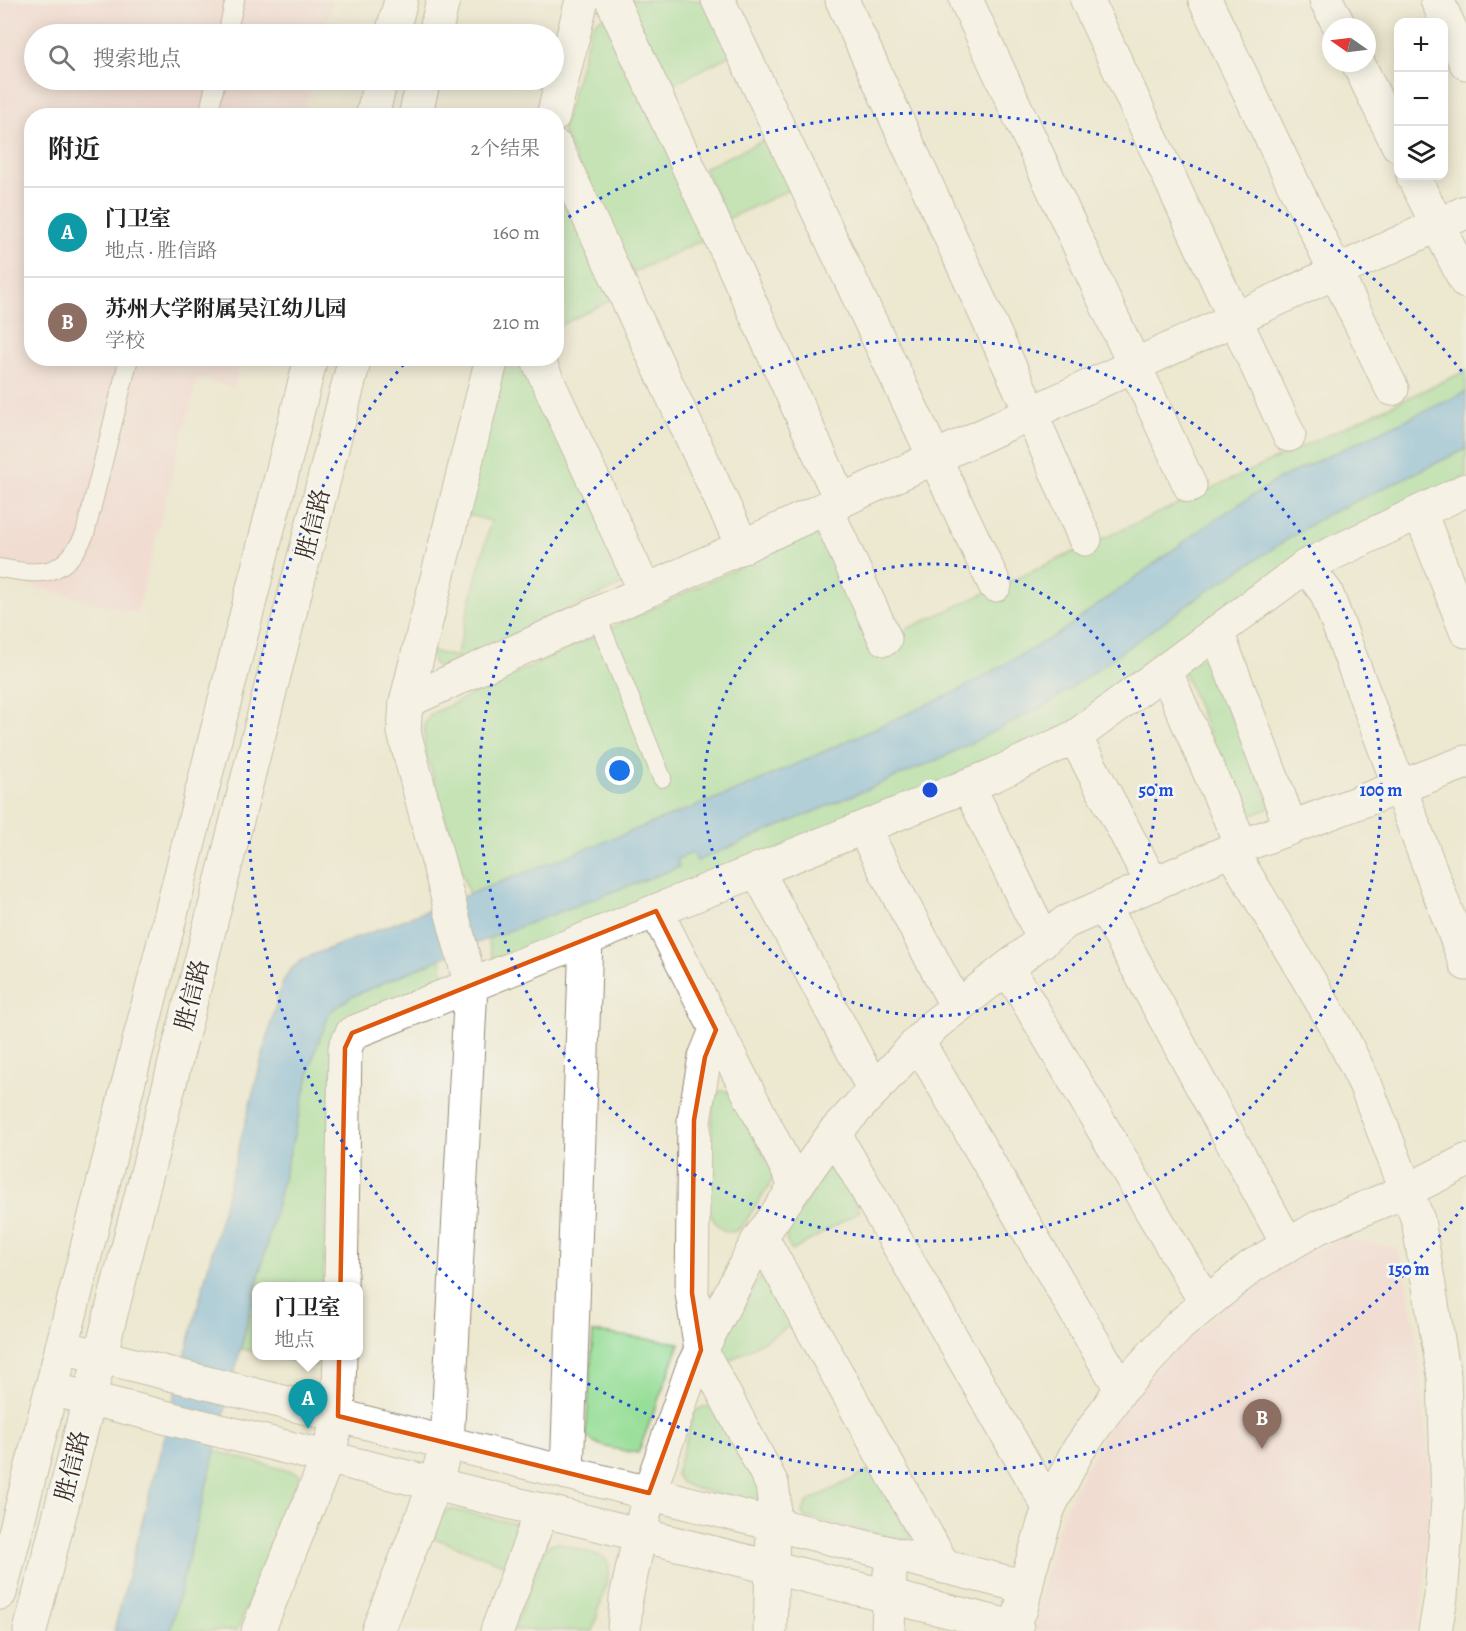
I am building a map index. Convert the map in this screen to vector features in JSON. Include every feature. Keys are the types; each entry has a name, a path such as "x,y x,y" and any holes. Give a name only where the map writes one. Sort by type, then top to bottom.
{"street":[{"path":"395,24 401,0"},
{"path":"437,24 443,0"},
{"path":"564,72 582,0"},
{"path":"612,0 834,505 885,639"},
{"path":"718,0 995,585"},
{"path":"842,0 1031,413 1085,539"},
{"path":"966,0 1190,486"},
{"path":"1087,0 1289,435"},
{"path":"1205,0 1392,389"},
{"path":"1326,0 1335,18"},
{"path":"1437,0 1466,63"},
{"path":"1362,72 1394,137"},
{"path":"374,108 378,90"},
{"path":"417,108 422,90"},
{"path":"555,108 560,90"},
{"path":"564,164 743,547"},
{"path":"1417,180 1452,219 1466,282"},
{"path":"406,702 1452,219"},
{"name":"胜信路","path":"0,1593 308,366"},
{"name":"胜信路","path":"30,1631 353,366"},
{"path":"378,1631 435,1484 447,1443 468,976 404,732 406,702 490,366"},
{"path":"541,366 645,591"},
{"path":"341,1282 345,1048 352,1033 468,976 586,939 968,785 1075,737 1166,672 1306,566 1466,490"},
{"path":"1420,512 1466,631"},
{"path":"1306,566 1326,592 1466,964"},
{"path":"1217,632 1291,828"},
{"path":"1166,672 1237,849 1338,1029 1366,1086 1418,1220 1456,1443 1448,1501 1441,1597 1435,1631"},
{"path":"1075,737 1153,885"},
{"path":"624,1631 626,1598 649,1493 693,1366 701,1350 762,1236 795,1186 834,1133 934,1025 1066,922 1237,849 1466,762"},
{"path":"968,785 1044,940"},
{"path":"863,828 957,1007"},
{"path":"757,870 874,1090"},
{"path":"1104,906 1288,1245"},
{"path":"656,911 795,1186"},
{"path":"567,1473 586,939"},
{"path":"1008,968 1206,1303"},
{"path":"716,1030 705,1057 694,1120 692,1293 701,1350 772,1484 774,1499 770,1631"},
{"path":"918,1042 1121,1389"},
{"path":"834,1133 1049,1507"},
{"path":"51,1389 890,1595 1017,1629 1026,1587 1049,1507 1077,1452 1121,1389 1180,1325 1252,1266 1319,1227 1406,1191 1466,1161"},
{"path":"762,1236 944,1567"},
{"path":"62,1347 1026,1587"},
{"path":"258,1631 328,1457 338,1416 340,1360"},
{"path":"497,1631 543,1510"},
{"path":"888,1631 891,1554"}],"lane":[{"path":"229,24 235,0"},
{"path":"210,108 214,90"},
{"path":"0,568 34,572 60,568 75,553 85,534 127,366"},
{"path":"596,614 662,778"}],"highlighted area":[{"path":"656,911 716,1030 705,1057 694,1120 692,1293 701,1350 649,1493 338,1416 345,1048 352,1033"}],"shaded area":[{"path":"0,0 333,0 327,24 24,24 24,90 310,90 306,108 24,108 24,366 240,366 234,388 197,379 137,613 0,578"},
{"path":"1339,1239 1397,1247 1408,1288 1418,1344 1430,1480 1427,1560 1417,1631 1031,1631 1061,1518 1079,1480 1114,1418 1163,1362 1233,1299 1301,1255"}],"green space":[{"path":"626,0 711,0 737,52 667,87"},
{"path":"602,18 610,20 709,237 630,274 564,135 564,124 591,28 596,21"},
{"path":"775,135 798,186 727,219 704,168"},
{"path":"564,197 617,297 564,324"},
{"path":"500,366 532,366 632,580 439,669 433,662 430,651 456,657 491,521 465,514"},
{"path":"1466,371 1466,392 1279,479 1217,518 1058,634 960,690 743,788 469,895 425,750 424,725 431,714 804,536 826,533 879,642"},
{"path":"1466,449 1466,476 1058,735 503,963 493,958 487,939 679,867 676,859 693,853 697,861 941,758 1048,704 1210,589 1324,516"},
{"path":"1205,655 1215,658 1270,808 1244,818 1183,670"},
{"path":"441,958 445,982 344,1024 332,1078 323,1282 258,1282 325,1019 330,1011 339,1004 383,982"},
{"path":"721,1091 729,1091 774,1172 767,1189 745,1223 731,1232 717,1224 708,1206 713,1103 715,1096"},
{"path":"835,1165 860,1211 792,1251 786,1240 789,1227 827,1169"},
{"path":"769,1271 796,1322 726,1363 718,1348 762,1274"},
{"path":"252,1305 252,1351 241,1349"},
{"path":"593,1332 680,1343 638,1453 602,1446 586,1435"},
{"path":"288,1360 319,1360 316,1366"},
{"path":"718,1406 761,1479 758,1503 752,1504 691,1487 682,1483 676,1475 695,1411 703,1407"},
{"path":"215,1451 300,1474 237,1631 170,1631"},
{"path":"876,1467 911,1536 909,1541 805,1517 802,1513 807,1502"},
{"path":"451,1509 517,1524 523,1528 509,1566 429,1536 440,1516"},
{"path":"559,1543 603,1557 608,1562 609,1573 593,1631 514,1630 544,1550 550,1544"}],"water":[{"path":"1466,392 1466,449 1324,516 1210,589 1048,704 941,758 697,861 693,853 677,859 679,867 487,939 353,996 330,1012 315,1051 257,1282 252,1282 252,1303 170,1631 114,1631 276,1004 283,983 293,968 305,958 743,788 960,690 1058,634 1217,518 1279,479"}],"place":[{"name":"门卫室","path":"308,1429"},
{"name":"苏州大学附属吴江幼儿园","path":"1262,1449"}]}
